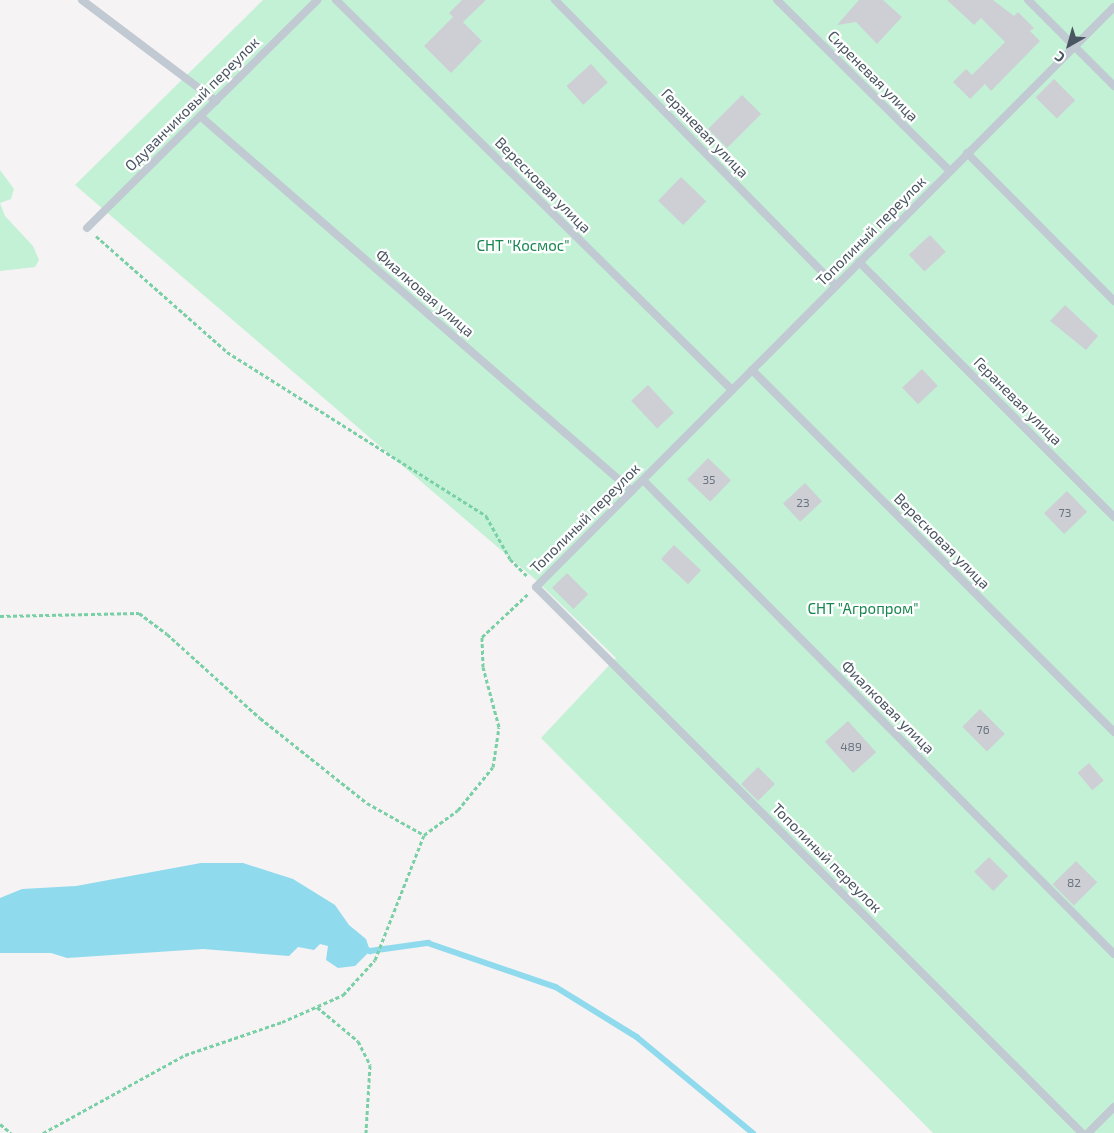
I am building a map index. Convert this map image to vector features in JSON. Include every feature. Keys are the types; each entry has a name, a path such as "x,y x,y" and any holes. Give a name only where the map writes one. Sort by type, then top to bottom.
{"lane":[{"path":"82,0 216,101"},
{"name":"Одуванчиковый переулок","path":"87,228 317,0"},
{"name":"Вересковая улица","path":"336,0 732,390"},
{"name":"Гераневая улица","path":"555,0 836,286"},
{"name":"Сиреневая улица","path":"777,0 950,171"},
{"path":"1028,0 1114,86"},
{"name":"Тополиный переулок","path":"1082,1133 536,587 1114,7"},
{"name":"Фиалковая улица","path":"200,116 632,491"},
{"path":"967,153 1114,301"},
{"name":"Гераневая улица","path":"859,262 1114,517"},
{"name":"Вересковая улица","path":"752,370 1114,732"},
{"name":"Фиалковая улица","path":"643,480 1114,954"},
{"path":"1088,1133 1114,1106"}],"path":[{"path":"43,1133 185,1055 343,996 375,960 424,835 458,810 493,766 499,727 483,667 482,637 536,587 510,559 486,516 227,352 87,228"},
{"path":"0,616 139,613 167,634 260,718 367,803 424,835"},
{"path":"317,1007 358,1041 370,1065 366,1133"},
{"path":"0,1124 11,1133"}],"green space":[{"path":"263,0 1114,0 1114,1133 933,1133 541,738 616,658 536,580 75,185"},
{"path":"0,170 14,189 11,199 0,203"},
{"path":"0,203 5,216 33,246 39,260 35,267 0,271"}],"water":[{"path":"201,863 243,863 293,879 335,905 349,925 366,939 370,951 355,966 338,968 326,960 328,946 320,944 314,950 298,947 289,956 203,949 67,958 51,953 0,953 0,898 22,889 76,886"}],"building":[{"path":"462,0 486,0 463,22 482,41 451,73 424,46 453,17 449,13"},
{"path":"859,0 883,0 902,17 877,44 856,22 837,25"},
{"path":"947,0 993,0 1014,16 1018,12 1034,28 1030,31 1040,41 991,91 985,84 970,99 953,82 966,69 972,75 1005,42 981,18 974,25"},
{"path":"591,64 608,83 583,105 566,86"},
{"path":"1054,79 1075,100 1057,119 1036,97"},
{"path":"742,95 761,114 727,148 708,129"},
{"path":"681,177 706,201 683,225 658,201"},
{"path":"930,235 946,252 924,272 909,255"},
{"path":"1065,305 1098,336 1086,350 1050,321"},
{"path":"922,369 938,386 918,404 902,387"},
{"path":"648,385 674,413 657,428 631,401"},
{"path":"708,458 731,480 710,502 687,480"},
{"path":"805,483 822,501 800,522 783,503"},
{"path":"1067,491 1087,512 1064,534 1044,513"},
{"path":"674,545 701,570 688,584 661,559"},
{"path":"567,573 588,594 573,609 552,588"},
{"path":"980,709 1005,734 987,751 962,727"},
{"path":"848,721 876,752 853,773 825,742"},
{"path":"1089,763 1104,781 1092,790 1078,773"},
{"path":"758,767 775,784 758,801 741,784"},
{"path":"989,857 1008,876 993,891 974,872"},
{"path":"1076,861 1097,882 1074,906 1053,884"}],"waterway":[{"path":"364,948 370,951 428,943 556,987 637,1037 753,1133"}],"park label":[{"name":"СНТ \"Космос\"","path":"523,246"},
{"name":"СНТ \"Агропром\"","path":"863,609"}]}
